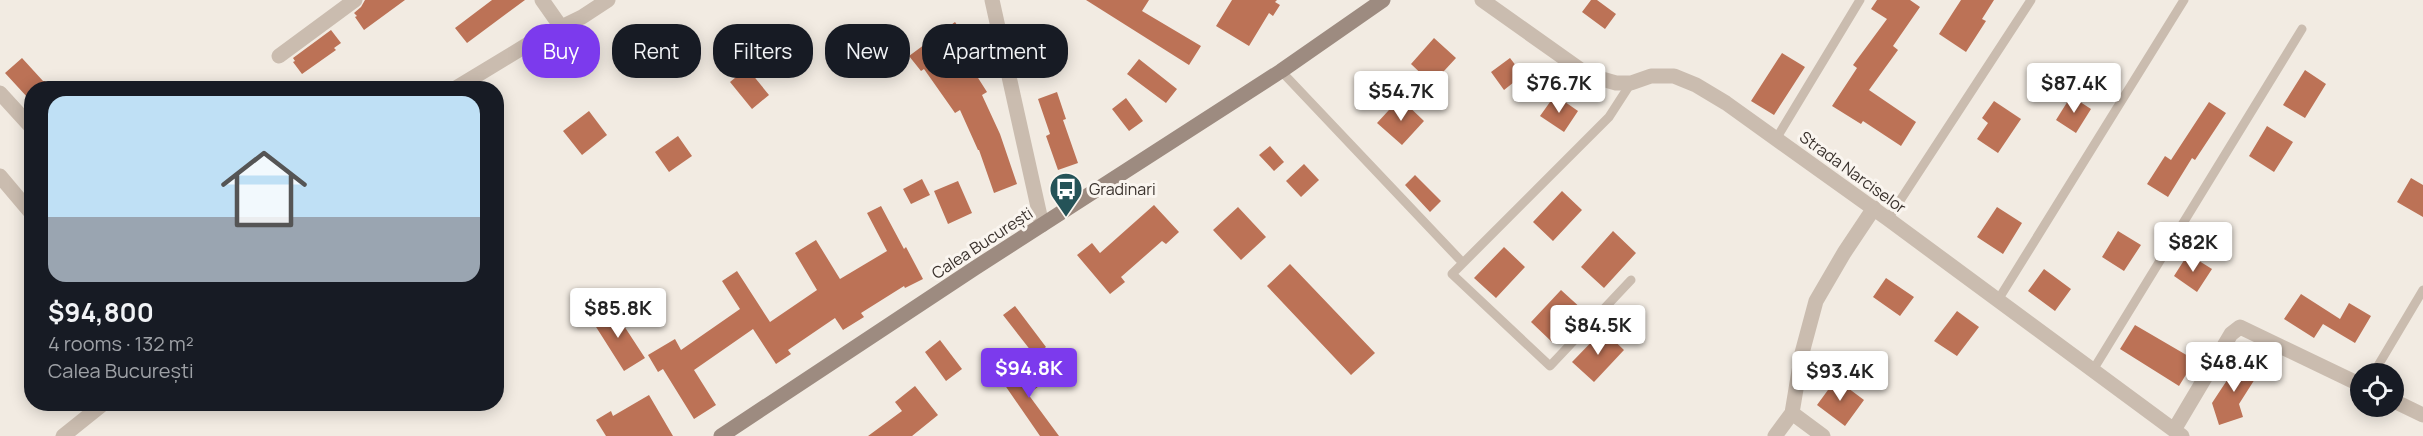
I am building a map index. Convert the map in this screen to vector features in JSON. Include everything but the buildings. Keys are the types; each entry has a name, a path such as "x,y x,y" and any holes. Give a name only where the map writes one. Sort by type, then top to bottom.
{"main road":[{"name":"Calea București","path":"721,436 1281,71 1383,0"}],"street":[{"path":"279,56 355,0"},
{"path":"542,0 559,24"},
{"path":"566,24 608,0"},
{"path":"992,0 1042,225"},
{"name":"Strada Narciselor","path":"1482,0 1588,75 1609,82 1631,83 1651,76 1674,75 1726,103 1874,208 2178,433"},
{"path":"468,81 522,48"},
{"path":"0,93 24,119"},
{"path":"0,176 24,204"},
{"path":"1776,436 1792,414 1804,343 1816,300 1874,208"},
{"path":"2178,433 2231,334 2240,327 2350,380"},
{"path":"2404,406 2423,415"},
{"path":"63,436 94,411"},
{"path":"1792,414 1823,436"}],"lane":[{"path":"1776,139 1860,0"},
{"path":"1888,219 2031,0"},
{"path":"1998,300 2184,0"},
{"path":"2093,370 2302,29"},
{"path":"1281,71 1463,263"},
{"path":"1631,83 1609,117 1452,274 1550,366 1631,280"},
{"path":"2380,363 2423,290"}],"place":[{"name":"Gradinari","path":"1066,218"}]}
